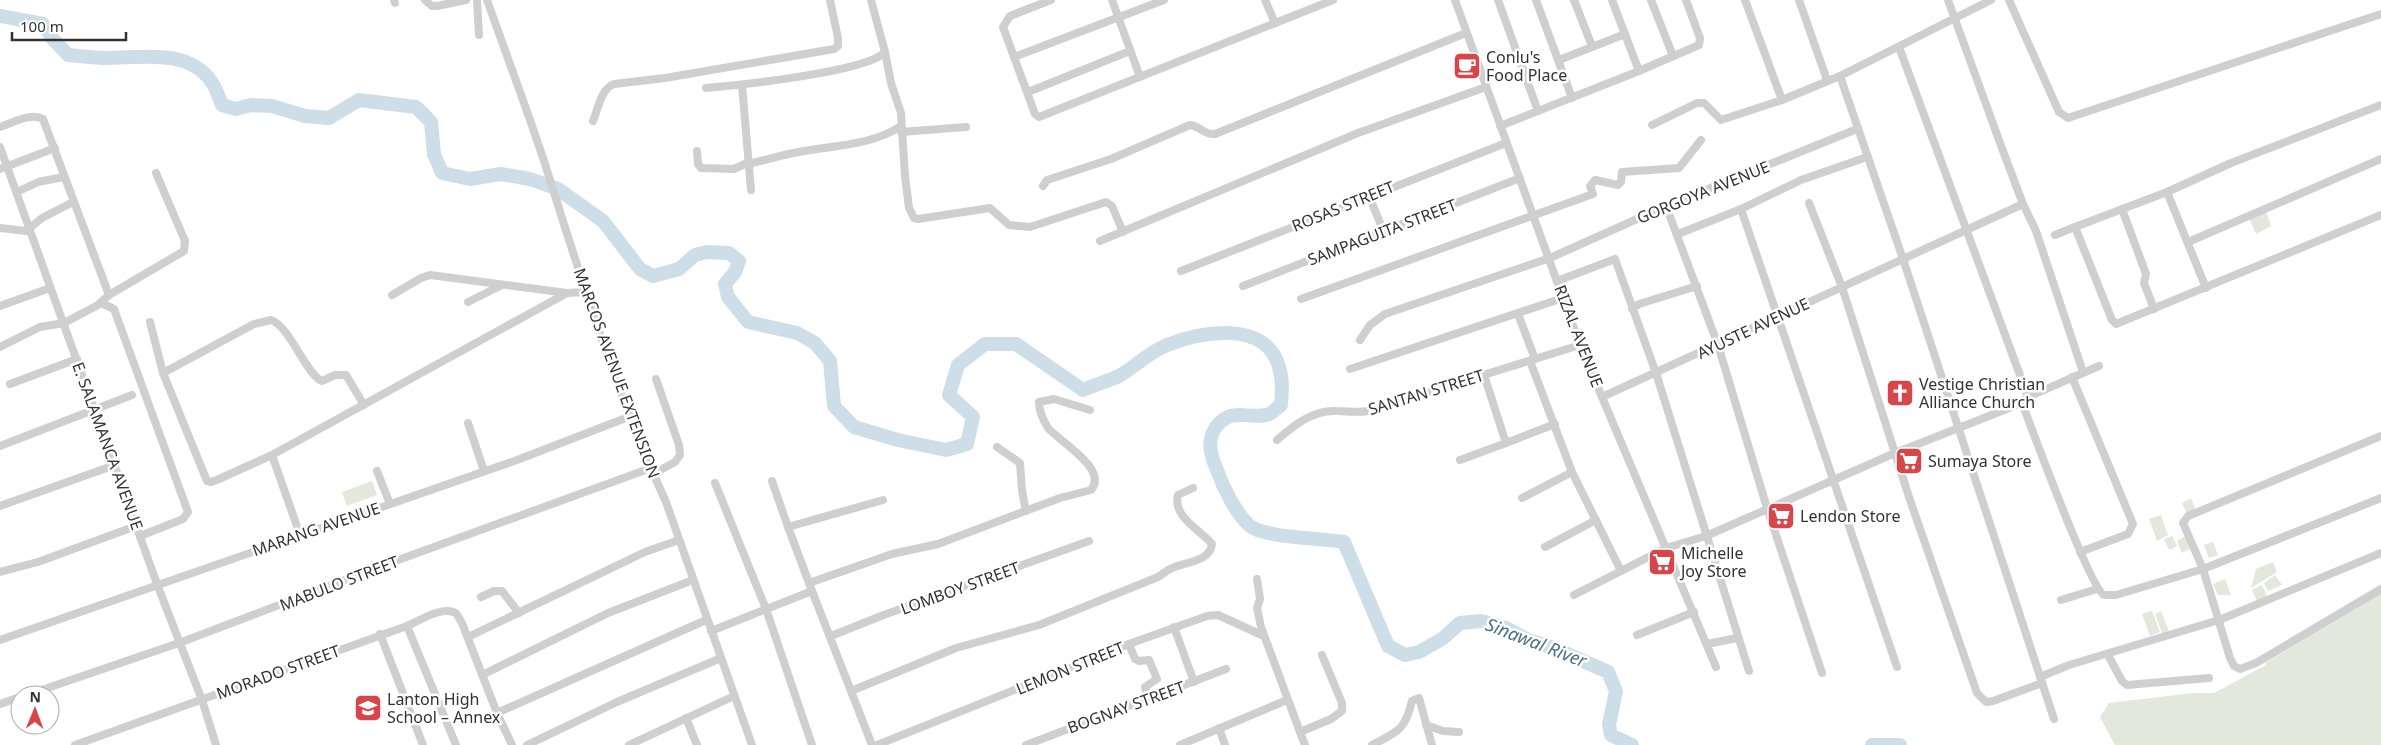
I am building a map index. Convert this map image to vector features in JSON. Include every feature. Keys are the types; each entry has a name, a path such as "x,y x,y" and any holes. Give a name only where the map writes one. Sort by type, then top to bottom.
{"street":[{"path":"425,0 428,4 436,6 466,0"},
{"path":"476,0 478,35"},
{"name":"MARCOS AVENUE EXTENSION","path":"487,0 544,162 586,292 631,416 666,502 706,620 752,745"},
{"path":"594,121 604,92 614,84 834,49 838,46 838,38 830,0"},
{"path":"871,0 891,83 901,113 909,208 912,216 916,219 990,208 1009,225 1030,227 1106,202 1112,206 1123,232"},
{"path":"1052,0 1010,16 1004,23 1004,31 1035,114 1041,117 1333,0"},
{"path":"1112,0 1140,77"},
{"path":"1014,58 1164,0"},
{"path":"1265,0 1275,24"},
{"name":"RIZAL AVENUE","path":"1455,0 1506,143 1535,216 1580,345 1716,667"},
{"path":"1498,0 1538,111"},
{"path":"1536,0 1572,98"},
{"path":"1574,0 1592,46"},
{"path":"1612,0 1638,71"},
{"path":"1651,0 1672,56"},
{"path":"1500,126 1638,71 1698,44 1701,41 1686,0"},
{"path":"1745,0 1782,100"},
{"path":"1799,0 1827,80"},
{"path":"1948,0 2023,204 2036,231 2083,372"},
{"path":"1652,124 1698,103 1704,103 1721,120 1782,100 1840,76 1991,0"},
{"path":"2009,0 2059,112 2068,118 2381,14"},
{"path":"1043,186 1047,180 1111,159 1190,125 1196,126 1206,134 1215,134 1466,33"},
{"path":"1559,60 1625,34"},
{"path":"1899,47 1967,229 2025,400 2080,552 2097,589 2104,595 2110,596 2203,569 2381,498"},
{"path":"1028,92 1130,51"},
{"path":"706,88 808,75 864,64 878,59 885,52"},
{"path":"1840,76 1959,427 2054,719"},
{"path":"742,84 747,164 751,190"},
{"path":"1100,241 1358,133 1486,87"},
{"path":"2055,235 2167,192 2231,163 2381,104"},
{"path":"0,127 28,118 40,117 45,123 109,295"},
{"path":"697,151 698,163 701,168 734,169 747,164 802,151 864,142 901,129 966,127"},
{"name":"GORGOYA AVENUE","path":"1360,340 1370,325 1384,314 1550,258 1666,206 1857,129"},
{"path":"1302,299 1593,194 1590,186 1596,180 1618,185 1621,182 1622,172 1679,168 1701,140"},
{"name":"ROSAS STREET","path":"1181,271 1506,143"},
{"name":"E. SALAMANCA AVENUE","path":"0,147 3,167 16,192 30,229 157,584 202,700 216,745"},
{"path":"3,167 55,148"},
{"path":"1678,234 1741,209 1801,180 1867,157"},
{"path":"2188,242 2381,158"},
{"path":"0,347 40,327 64,323 101,303 109,295 184,251 185,242 156,173"},
{"path":"16,192 38,182 64,177"},
{"name":"SAMPAGUITA STREET","path":"1244,286 1520,178"},
{"path":"2167,192 2206,288"},
{"path":"1369,196 1383,230"},
{"path":"0,228 22,232 30,229 42,218 73,202"},
{"path":"1809,203 1842,287 1895,453 1977,693 1986,702 1993,701 2041,680 2069,665 2219,620 2381,553"},
{"name":"AYUSTE AVENUE","path":"1602,397 2023,204"},
{"path":"1666,206 1718,345 1767,508 1822,673"},
{"path":"1741,209 1897,667"},
{"path":"2122,209 2146,274 2144,283 2154,309"},
{"path":"2075,226 2114,323 2119,324 2381,215"},
{"path":"1557,281 1615,260 1656,373 1737,638 1749,671"},
{"path":"392,295 421,278 430,275 568,293 586,292"},
{"path":"468,302 502,285"},
{"path":"1632,309 1639,304 1697,286"},
{"path":"0,306 50,288"},
{"path":"150,322 163,373 201,470 208,482 219,479 272,455 501,328 531,315 568,293"},
{"path":"1350,369 1563,298"},
{"path":"101,303 114,309 188,512 184,519 140,536"},
{"path":"1518,314 1532,360 1572,472 1621,571"},
{"path":"163,373 254,324 271,320 280,325 306,361 314,377 322,381 335,375 346,375 364,405"},
{"name":"SANTAN STREET","path":"1277,440 1290,428 1312,415 1326,411 1357,413 1580,345"},
{"path":"10,384 77,359"},
{"path":"1574,595 1666,548 1706,536 1895,453 2025,400 2099,366"},
{"path":"1484,375 1506,442"},
{"path":"2072,377 2133,524 2128,534 2080,552"},
{"name":"MABULO STREET","path":"56,685 179,643 379,567 675,462 680,455 679,445 656,379"},
{"path":"0,446 132,396"},
{"path":"711,631 766,609 810,587 892,554 938,544 1060,498 1091,490 1094,485 1091,468 1048,428 1039,410 1038,402 1054,399 1090,410"},
{"name":"MARANG AVENUE","path":"0,640 484,471 631,416"},
{"path":"468,423 484,471"},
{"path":"1460,460 1555,424"},
{"path":"2380,439 2185,518 2183,523 2203,569 2230,658 2234,666 2240,669 2256,663 2381,588"},
{"path":"997,446 1020,463 1026,511"},
{"path":"272,455 300,535"},
{"path":"0,506 114,464"},
{"path":"377,471 390,504"},
{"path":"1522,498 1572,472"},
{"path":"772,481 810,587 831,636 872,745"},
{"path":"715,482 766,609 812,745"},
{"path":"851,691 956,648 1039,625 1158,577 1170,569 1200,559 1210,552 1212,544 1186,521 1177,499 1178,495 1193,488"},
{"path":"788,527 883,500"},
{"path":"1545,547 1596,520"},
{"path":"0,572 48,558 136,526"},
{"path":"468,637 646,552 679,540"},
{"name":"LOMBOY STREET","path":"831,636 881,616 1090,541"},
{"path":"1257,579 1260,598 1257,608 1264,636 1305,745"},
{"path":"482,675 608,613 693,580"},
{"path":"2061,600 2097,589"},
{"path":"481,597 494,591 502,591 519,613"},
{"name":"MORADO STREET","path":"75,745 380,634 407,626 441,612 454,612 458,616 468,637 497,713 512,745"},
{"path":"1637,635 1694,612"},
{"name":"LEMON STREET","path":"877,745 1129,644 1207,616 1218,615 1264,636"},
{"path":"497,713 706,620"},
{"path":"407,626 456,745"},
{"path":"1174,627 1194,682"},
{"path":"380,634 423,745"},
{"path":"1707,644 1737,638"},
{"path":"1129,644 1135,659 1139,661 1149,660 1157,680 1145,687 1148,698"},
{"path":"2108,654 2122,681 2127,685 2209,678"},
{"path":"1300,732 1331,719 1342,711 1342,704 1322,655"},
{"path":"527,745 617,702 721,658"},
{"name":"BOGNAY STREET","path":"1026,745 1226,669"},
{"path":"629,745 734,696"},
{"path":"1372,745 1396,733 1405,724 1412,701 1416,698 1421,701 1432,745"},
{"path":"1180,745 1287,700"},
{"path":"686,718 697,745"},
{"path":"1426,724 1443,732 1459,732"},
{"path":"1219,728 1226,745"}],"shaded area":[{"path":"2266,211 2271,226 2256,234 2249,218"},
{"path":"372,481 377,495 347,506 342,492"},
{"path":"2191,498 2196,511 2187,514 2182,503"},
{"path":"2161,515 2168,535 2157,541 2149,519"},
{"path":"2172,536 2177,546 2169,550 2164,539"},
{"path":"2185,536 2191,548 2182,553 2177,541"},
{"path":"2213,542 2218,555 2209,558 2204,545"},
{"path":"2273,562 2277,572 2251,588 2256,569"},
{"path":"2275,575 2282,585 2268,591 2264,583"},
{"path":"2225,579 2231,595 2218,595 2213,584"},
{"path":"2262,585 2267,596 2257,601 2252,590"},
{"path":"2381,593 2381,745 2115,745 2100,717 2109,703 2193,693 2214,693 2266,665 2265,663"},
{"path":"2152,611 2160,632 2150,636 2142,614"},
{"path":"2161,611 2169,631 2162,633 2155,614"}],"waterway":[{"name":"Sinawal River","path":"0,16 43,24 52,38 68,55 101,58 162,57 189,63 211,81 222,105 236,109 251,105 272,106 305,116 329,118 359,100 416,107 431,122 434,154 442,173 470,179 501,174 530,179 558,189 603,221 640,269 653,276 679,269 695,255 707,252 729,253 739,261 735,272 725,284 728,297 748,322 797,333 815,343 830,361 834,406 854,427 898,440 946,450 967,444 973,417 949,395 958,365 985,344 1016,344 1083,390 1119,376 1154,352 1181,340 1197,336 1230,333 1261,341 1272,352 1279,367 1282,381 1281,405 1262,416 1235,415 1222,420 1213,432 1210,443 1213,459 1230,500 1245,521 1257,530 1268,533 1344,542 1388,646 1405,655 1419,652 1442,639 1460,623 1481,621 1506,628 1528,640 1554,648 1608,672 1616,691 1609,725 1611,735 1632,745"},
{"name":"Sinawal River","path":"1872,745 1900,745"}],"place":[{"name":"Conlu's Food Place","path":"1467,66"},
{"name":"Vestige Christian Alliance Church","path":"1900,393"},
{"name":"Sumaya Store","path":"1909,461"},
{"name":"Lendon Store","path":"1781,516"},
{"name":"Michelle Joy Store","path":"1662,562"},
{"name":"Lanton High School – Annex","path":"368,708"}]}
